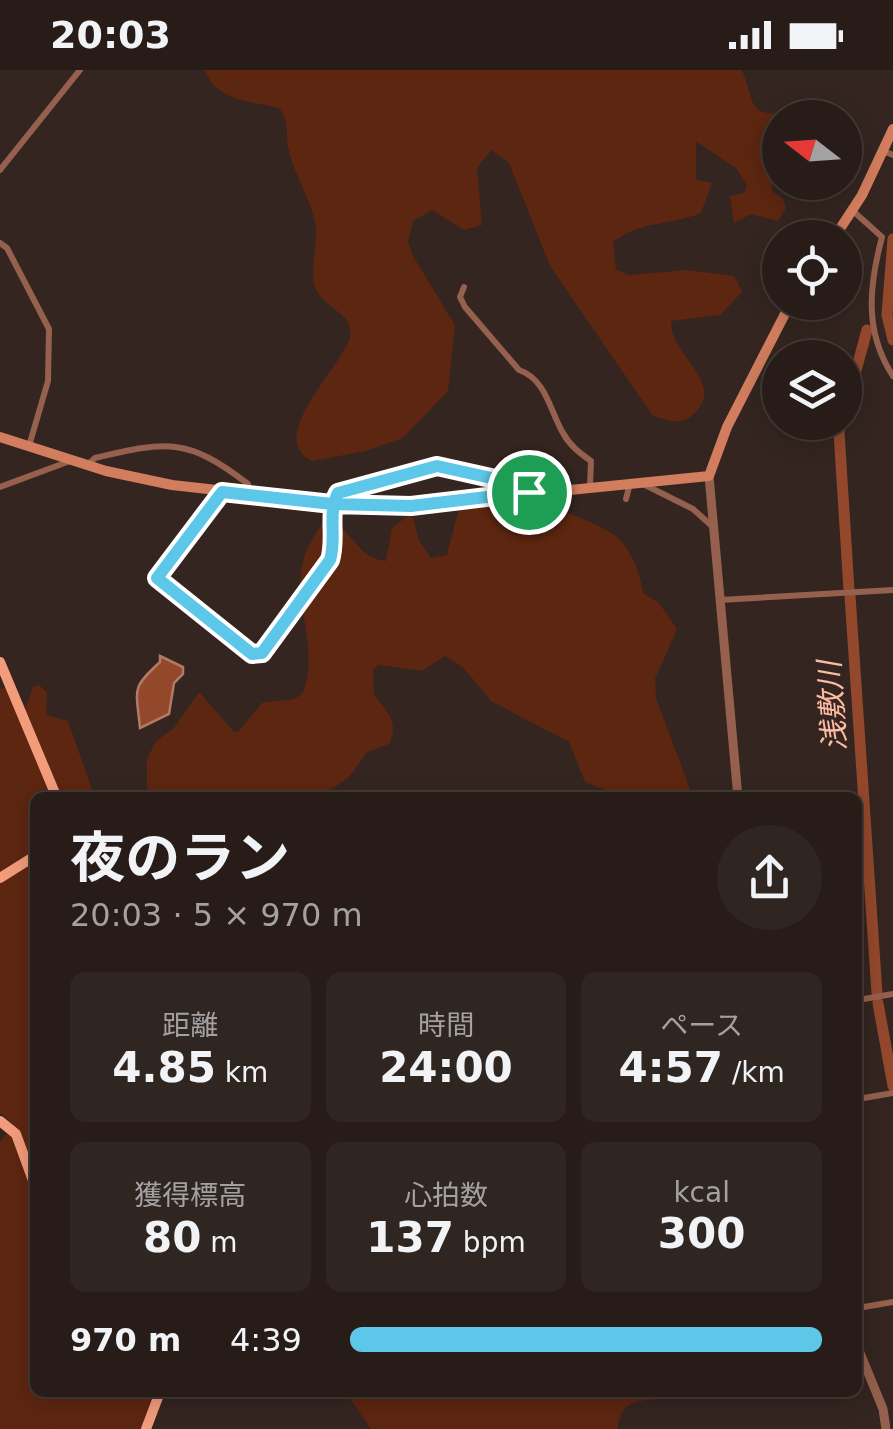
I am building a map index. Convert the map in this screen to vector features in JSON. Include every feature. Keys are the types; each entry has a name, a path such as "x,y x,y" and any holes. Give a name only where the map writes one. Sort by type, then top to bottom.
{"main road":[{"path":"847,220 888,153 893,130"},
{"path":"0,437 146,481 332,504 411,506 709,476 727,427 781,320"},
{"path":"0,662 54,792"},
{"path":"0,878 30,859"},
{"path":"0,1121 16,1134 30,1172"},
{"path":"146,1429 158,1397"}],"street":[{"path":"0,170 80,70"},
{"path":"853,211 882,237 871,295 871,326 893,376"},
{"path":"0,243 7,248 49,329 48,380 29,446"},
{"path":"464,287 460,297 465,308 519,370 531,374 541,386 563,434 591,461 590,486"},
{"path":"87,465 95,458 168,443 198,453 233,473 248,484 247,495"},
{"path":"0,488 71,460"},
{"path":"222,492 157,578 252,654 262,653 330,560 336,542 332,504 338,493 437,466 507,479 527,486 529,492"},
{"path":"709,476 737,792"},
{"path":"626,499 634,481 693,509 714,528"},
{"path":"720,600 893,590"},
{"path":"862,999 893,994"},
{"path":"862,1098 893,1093"},
{"path":"862,1307 893,1302"},
{"path":"862,1358 883,1410 886,1429"}],"shaded area":[{"path":"204,70 742,70 752,100 762,111 762,200 783,200 786,208 779,220 751,214 734,223 730,196 744,193 747,186 737,169 696,141 696,180 712,183 701,213 634,230 613,242 616,270 629,275 687,270 734,276 742,292 720,315 671,321 678,345 704,389 696,412 681,421 670,421 653,416 550,266 509,163 491,150 477,168 482,225 464,230 432,210 413,221 408,242 455,325 448,391 403,438 366,451 312,461 300,450 297,436 301,419 345,349 350,328 314,284 315,220 292,161 282,113 279,108 226,94"},
{"path":"480,486 492,488 594,524 618,538 628,550 643,593 659,603 677,629 655,679 656,698 691,792 617,792 585,782 569,742 491,701 464,668 445,656 422,671 379,665 373,670 374,695 393,723 392,737 389,744 367,752 350,776 328,792 147,792 147,759 156,741 174,728 199,692 238,732 262,703 294,699 302,694 309,657 300,581 310,544 323,524 330,519 368,555 386,561 392,528 409,515 431,558 447,555 458,512"},
{"path":"160,656 183,667 183,674 174,683 169,714 140,728 138,690 160,662"},
{"path":"39,685 47,692 46,715 68,721 93,792 30,792 30,854 0,873 0,689 6,687 23,716 33,687"},
{"path":"30,862 30,1397 153,1397 141,1429 0,1429 0,1142 14,1125 0,1113 0,882"},
{"path":"349,1397 666,1397 631,1404 620,1417 618,1429 371,1429"}],"waterway":[{"path":"893,239 887,315 893,340"},
{"name":"浅敷川","path":"862,348 867,330"},
{"name":"浅敷川","path":"840,440 849,590"},
{"name":"浅敷川","path":"850,596 877,993"},
{"name":"浅敷川","path":"878,1003 893,1086"}],"route":[{"path":"529,492 411,506 332,504 222,492 157,578 252,654 262,653 330,560 336,542 332,504 338,493 437,466 507,479 527,486 529,492"}]}
